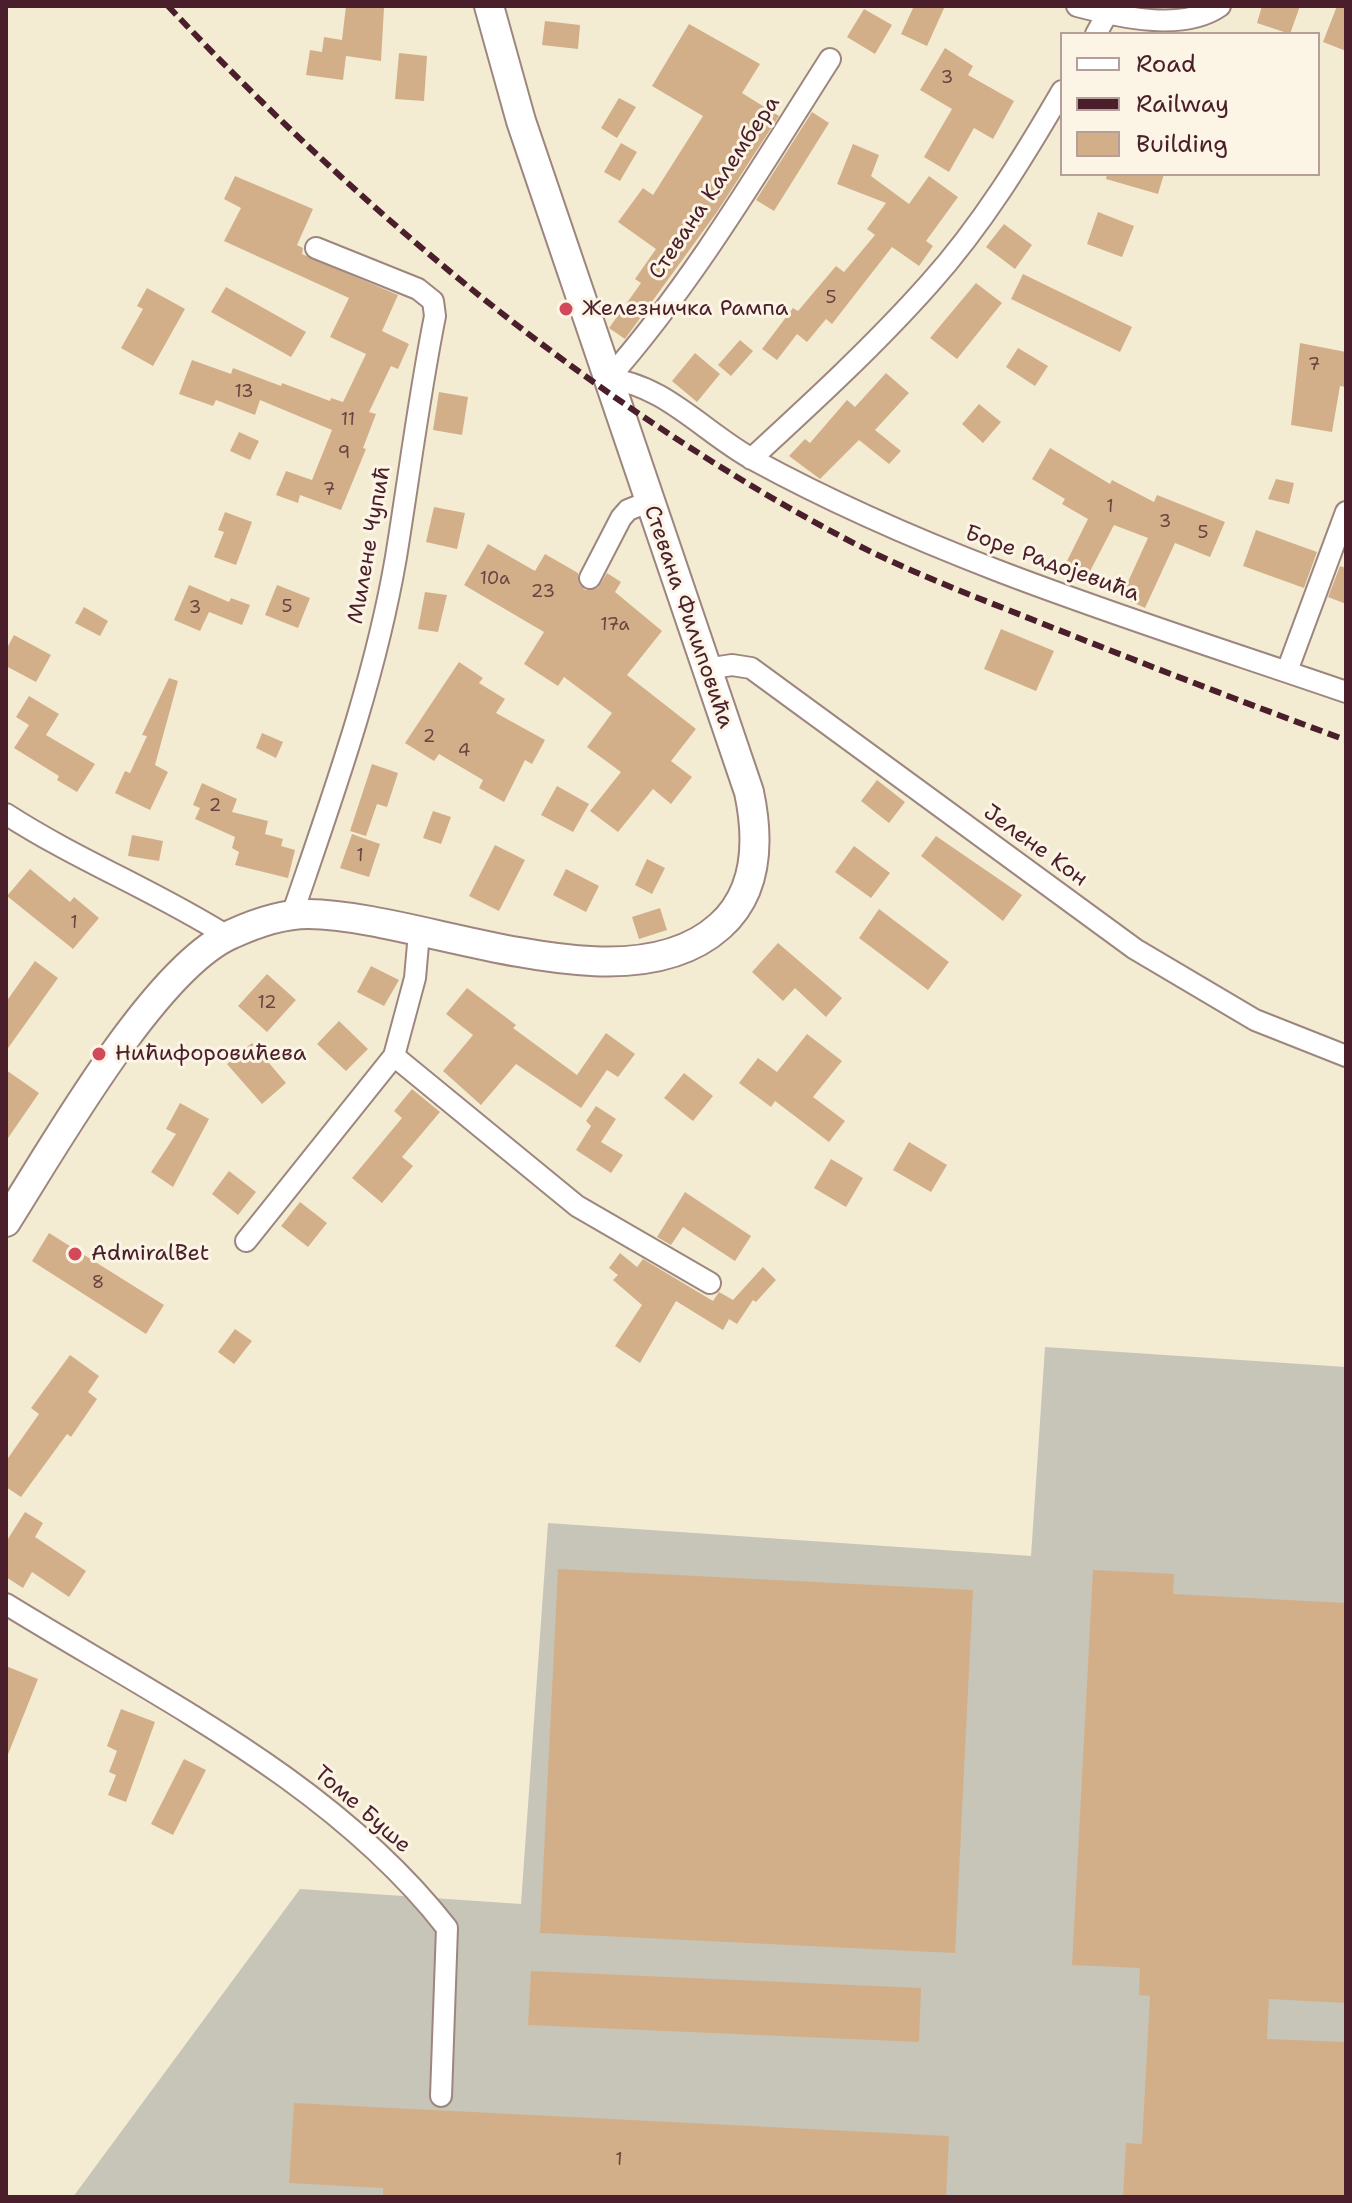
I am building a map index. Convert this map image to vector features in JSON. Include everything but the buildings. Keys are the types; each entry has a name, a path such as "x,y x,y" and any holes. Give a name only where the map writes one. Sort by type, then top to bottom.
{"main road":[{"name":"Стевана Филиповића","path":"6,1222 94,1086 167,984 196,956 227,936 292,915 333,917 564,958 624,962 691,948 736,910 750,881 755,820 749,792 521,121 489,6"}],"street":[{"path":"1077,6 1107,14 1184,20 1206,16 1220,6"},
{"path":"1097,32 1107,14"},
{"name":"Стевана Калембера","path":"608,379 633,351 710,242 830,59"},
{"path":"751,459 826,390 932,281 1008,181 1060,94"},
{"name":"Милене Чупић","path":"292,915 351,744 374,654 396,558 416,414 435,316 433,301 418,289 316,248"},
{"name":"Боре Радојевића","path":"608,379 627,381 648,390 751,459 849,508 1000,572 1346,692"},
{"path":"590,578 621,518 628,510 648,502"},
{"path":"1287,671 1346,512"},
{"name":"Јелене Кон","path":"706,669 732,665 751,668 1135,949 1255,1020 1346,1056"},
{"path":"6,814 49,842 167,898 227,936"},
{"path":"246,1241 394,1056 415,978 419,933"},
{"path":"394,1056 577,1206 710,1283"},
{"name":"Томе Буше","path":"6,1604 312,1793 422,1895 447,1928 441,2096"}],"shaded area":[{"path":"1045,1347 1346,1367 1346,2197 73,2197 300,1889 521,1904 548,1523 1031,1556"}],"railway":[{"path":"168,6 320,158 484,299 569,365 748,484 842,537 913,571 1152,667 1346,740"}],"place":[{"name":"Железничка Рампа","path":"566,309"},
{"name":"Нићифоровићева","path":"99,1054"},
{"name":"AdmiralBet","path":"75,1254"}]}
